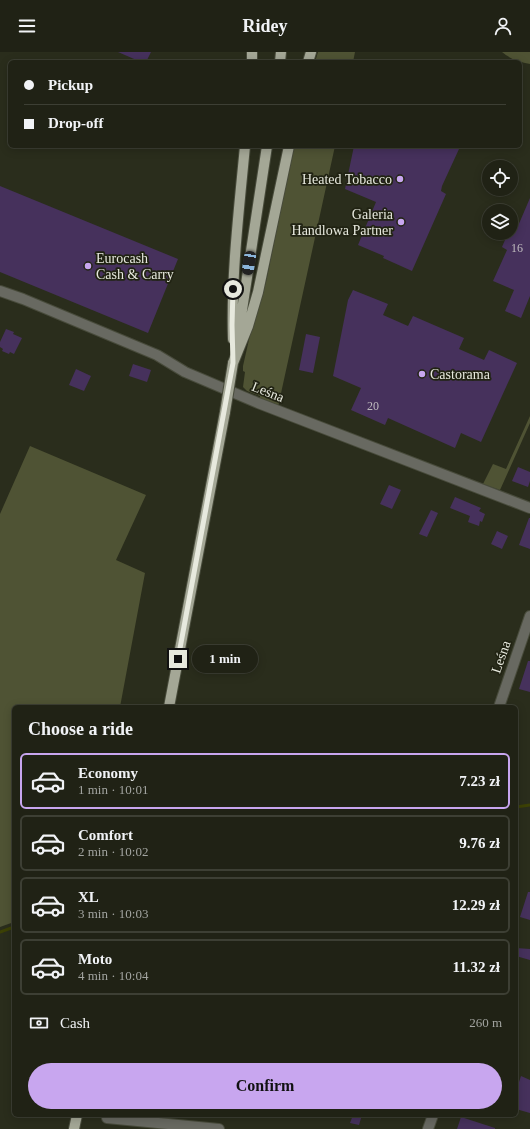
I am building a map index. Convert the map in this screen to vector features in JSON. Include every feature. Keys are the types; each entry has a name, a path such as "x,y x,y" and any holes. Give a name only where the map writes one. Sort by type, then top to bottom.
{"main road":[{"path":"233,363 233,289 245,148"},
{"path":"169,705 225,412 267,148"},
{"path":"233,363 248,326 258,292 289,148"},
{"path":"74,1129 77,1117"}],"street":[{"name":"Leśna","path":"0,291 23,299 150,352 184,372 258,403 530,508"},
{"name":"Leśna","path":"500,705 530,616"},
{"path":"428,1129 431,1117"},
{"path":"107,1118 219,1129"}],"green space":[{"path":"318,52 355,52 353,60 316,60"},
{"path":"502,52 530,52 530,64 522,62 522,60 515,60"},
{"path":"294,148 335,148 278,407 260,399 260,396 247,391 243,387 245,372 243,371 243,366 250,335 266,282"},
{"path":"530,416 530,423 500,490 483,484 493,464 506,469"},
{"path":"30,446 146,495 116,560 145,573 120,705 12,705 12,923 0,927 0,514"}],"building":[{"path":"118,52 151,52 147,60 136,60"},
{"name":"Galeria Handlowa Partner","path":"354,148 459,149 442,186 441,191 446,194 412,271 383,258 384,256 358,245 376,202 345,189"},
{"name":"Eurocash Cash & Carry","path":"0,186 178,259 148,333 0,272"},
{"path":"530,198 530,296 521,318 505,311 514,290 493,281 507,250 502,247 505,240 518,240 518,226"},
{"name":"Castorama","path":"353,290 388,304 383,315 408,326 413,316 464,338 459,349 484,360 489,350 517,363 481,442 461,433 455,448 388,418 385,425 351,410 361,388 333,376 348,300"},
{"path":"6,329 14,332 13,334 22,338 14,354 10,352 9,354 2,351 3,349 0,347 0,342"},
{"path":"306,334 320,337 313,373 299,370"},
{"path":"133,364 151,370 147,382 129,376"},
{"path":"76,369 91,376 84,391 69,385"},
{"path":"518,467 530,472 528,487 512,481"},
{"path":"389,485 401,490 392,509 380,504"},
{"path":"455,497 481,508 479,511 485,514 482,522 480,521 479,526 468,522 470,516 450,508"},
{"path":"431,510 438,513 427,537 419,534"},
{"path":"530,518 530,549 519,545"},
{"path":"497,531 508,536 502,549 491,544"},
{"path":"528,661 530,661 530,692 519,689"},
{"path":"528,892 530,892 530,920 520,917"},
{"path":"518,948 530,949 530,960 518,957"},
{"path":"521,1076 530,1080 530,1113 518,1110 518,1085"},
{"path":"352,1117 361,1117 359,1125 350,1123"},
{"path":"461,1117 495,1128 495,1129 457,1129"}],"waterway":[{"path":"518,807 530,805"},
{"path":"0,932 12,928"}],"place":[{"name":"Heated Tobacco","path":"400,179"},
{"name":"Galeria Handlowa Partner","path":"401,222"},
{"name":"Eurocash Cash & Carry","path":"88,266"},
{"name":"Castorama","path":"422,374"}],"route":[{"path":"178,659 233,363 233,289"}]}
